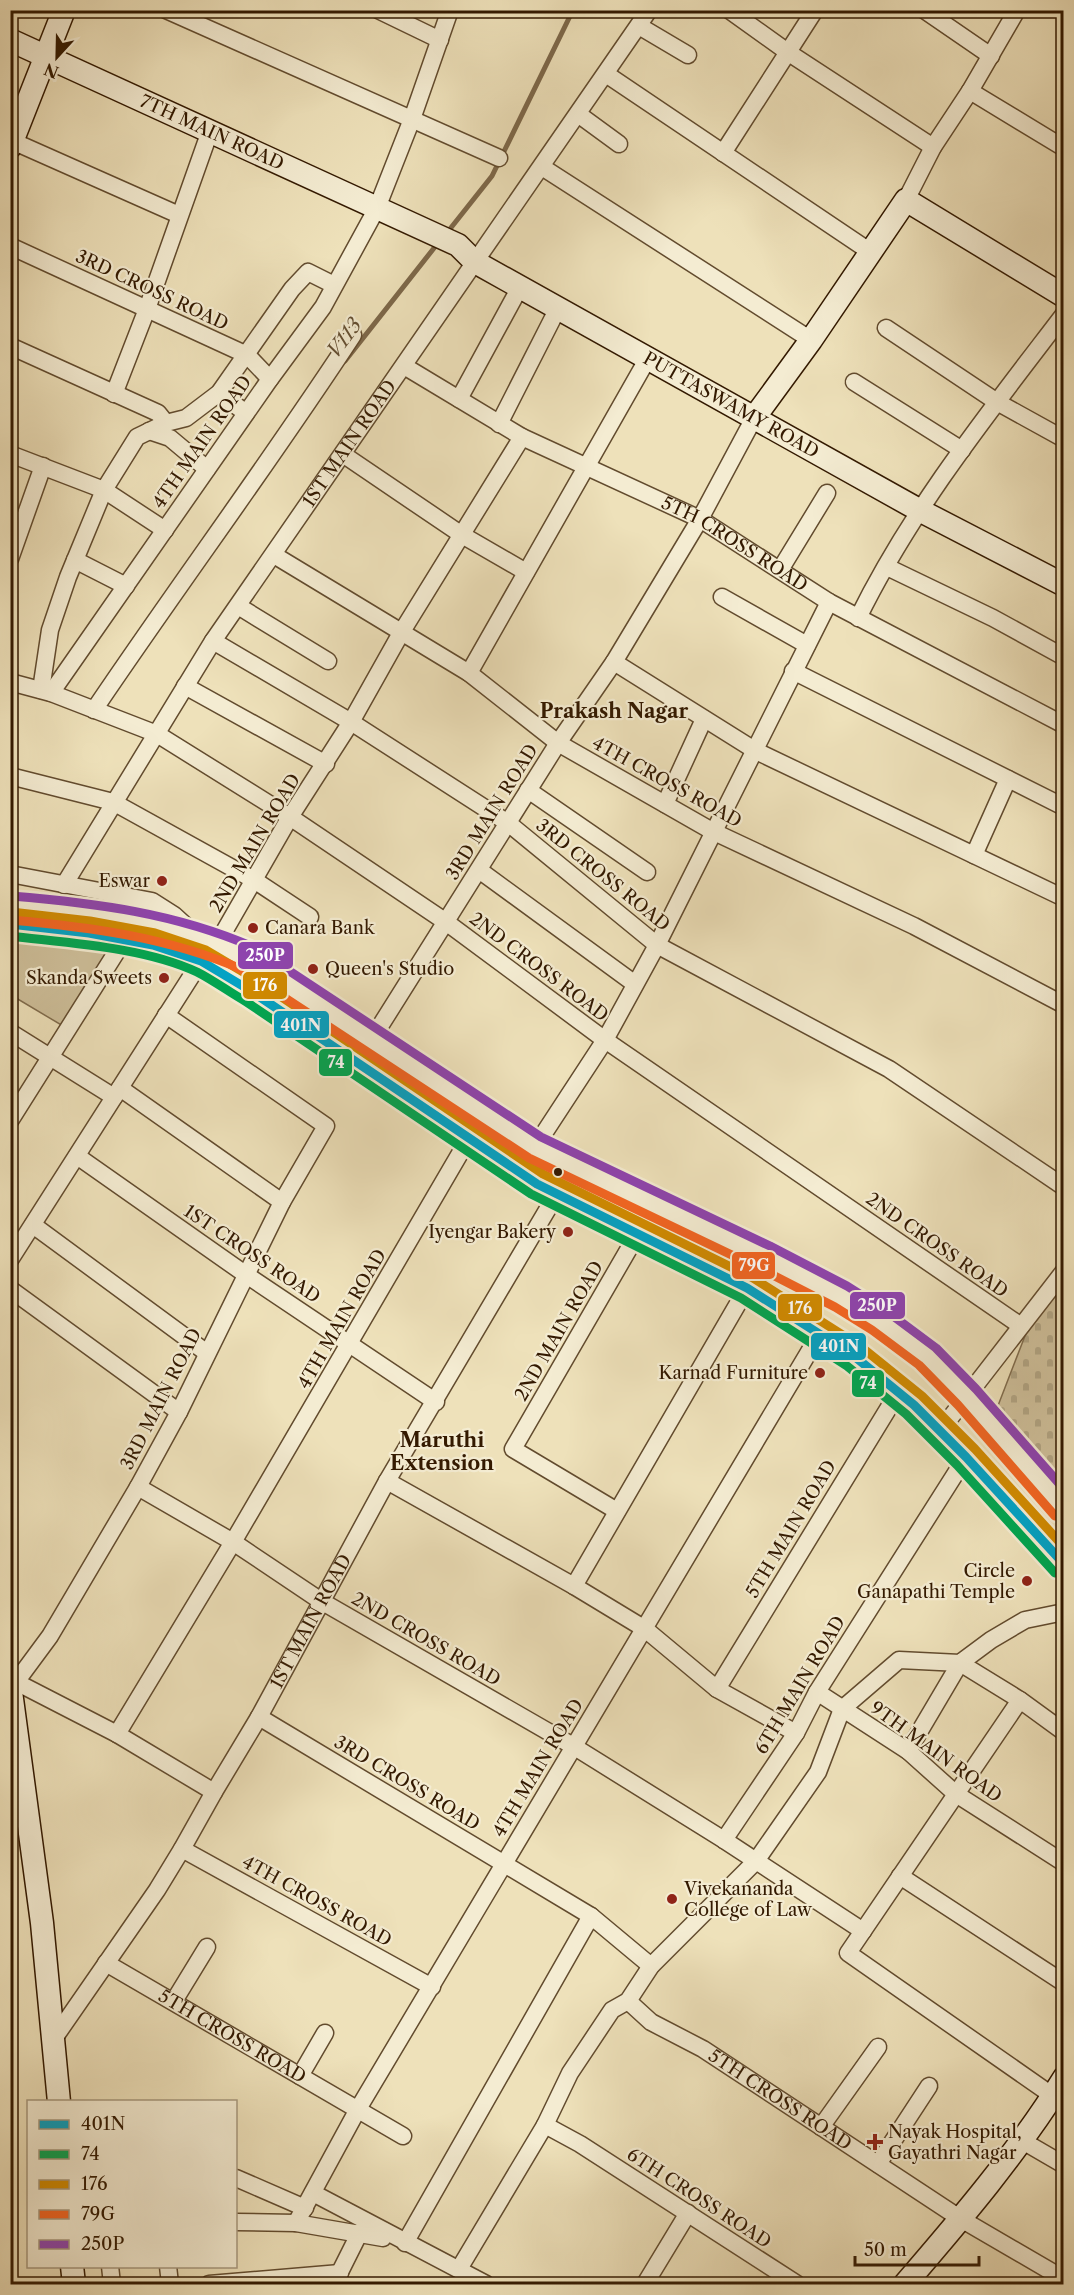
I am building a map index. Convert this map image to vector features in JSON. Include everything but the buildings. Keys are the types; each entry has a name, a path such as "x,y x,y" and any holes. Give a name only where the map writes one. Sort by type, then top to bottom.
{"main road":[{"path":"11,143 64,10"},
{"name":"7TH MAIN ROAD","path":"10,40 404,219"},
{"path":"754,418 811,340 869,251 906,200 1064,296"},
{"name":"PUTTASWAMY ROAD","path":"404,219 458,245 475,262 919,510 1064,585"},
{"path":"10,908 161,927 207,941 247,958 535,1147 764,1257 841,1297 879,1320 927,1356 967,1397 1064,1508"},
{"path":"10,924 89,933 153,945 201,962 251,991 556,1195"},
{"path":"13,1687 42,1923 59,2100"},
{"path":"905,2284 961,2219 1058,2087"},
{"path":"72,2268 74,2284"}],"street":[{"path":"166,10 499,158"},
{"path":"378,10 440,39"},
{"name":"4TH MAIN ROAD","path":"46,692 126,586 323,307 377,208 412,119 450,10"},
{"name":"1ST MAIN ROAD","path":"64,885 213,641 650,10"},
{"path":"729,10 789,53 933,147"},
{"path":"723,153 815,10"},
{"path":"924,10 991,56"},
{"path":"906,200 933,147 970,91 1017,10"},
{"path":"639,26 688,55"},
{"path":"606,74 869,251"},
{"path":"970,91 1064,148"},
{"path":"578,114 619,144"},
{"path":"114,394 147,309 210,131"},
{"path":"11,143 179,215"},
{"path":"542,166 811,340"},
{"name":"3RD CROSS ROAD","path":"10,246 247,355 270,379"},
{"path":"46,692 50,630 75,560 104,490 137,437 166,423 186,418 219,393 292,288 308,272 334,285"},
{"path":"459,399 520,287"},
{"path":"499,424 558,308"},
{"path":"858,618 919,510 1064,314"},
{"path":"886,328 997,402 1064,439"},
{"path":"94,710 353,335"},
{"path":"10,346 158,413 166,423"},
{"path":"469,673 648,358"},
{"name":"5TH CROSS ROAD","path":"404,366 522,437 700,519 829,602 1064,725"},
{"path":"854,382 962,450"},
{"path":"219,393 246,413"},
{"name":"3RD MAIN ROAD","path":"372,1040 558,742 614,663 700,519 754,418"},
{"path":"149,431 170,438 207,469"},
{"name":"2ND MAIN ROAD","path":"10,1260 201,962 207,941 254,880 351,722 401,633 522,437"},
{"path":"10,453 104,490 165,530"},
{"path":"344,455 462,535 526,572"},
{"path":"10,559 43,466"},
{"path":"780,570 827,492"},
{"name":"4TH CROSS ROAD","path":"274,555 469,673 558,742 664,804 712,831 914,926 1064,1005"},
{"path":"75,560 126,586"},
{"path":"887,567 993,618 1064,657"},
{"path":"722,597 807,645"},
{"path":"535,1147 605,1040 657,945 712,831 756,751 793,671 829,602"},
{"path":"238,606 328,662"},
{"name":"3RD CROSS ROAD","path":"213,641 351,722 508,823 657,945 889,1069 1064,1188"},
{"path":"614,663 756,751 1064,898"},
{"path":"793,671 1064,807"},
{"name":"2ND CROSS ROAD","path":"10,682 46,692 157,734 290,818 446,922 605,1040 1021,1326"},
{"path":"185,686 326,764"},
{"path":"664,804 704,719"},
{"path":"10,776 113,802 254,880 310,917"},
{"path":"974,855 1008,779"},
{"path":"528,790 647,872"},
{"path":"479,870 635,984"},
{"path":"10,874 152,901 207,941"},
{"path":"10,1120 124,940"},
{"name":"3RD MAIN ROAD","path":"13,1687 50,1636 138,1487 178,1412 282,1202 326,1126 166,1016"},
{"path":"10,1032 117,1093 282,1202"},
{"name":"4TH MAIN ROAD","path":"117,1734 233,1542 469,1138"},
{"name":"1ST CROSS ROAD","path":"77,1156 245,1274 436,1402"},
{"name":"1ST MAIN ROAD","path":"53,2040 157,1890 182,1849 259,1717 387,1482 556,1195"},
{"path":"33,1225 207,1353"},
{"name":"2ND MAIN ROAD","path":"617,1511 513,1449 638,1233"},
{"path":"940,1431 1064,1271"},
{"path":"574,1586 747,1288"},
{"path":"10,1289 178,1412"},
{"name":"4TH MAIN ROAD","path":"305,2208 358,2109 819,1335"},
{"name":"5TH MAIN ROAD","path":"717,1689 899,1391"},
{"name":"6TH MAIN ROAD","path":"724,1840 796,1733 816,1692 966,1457"},
{"path":"387,1482 574,1586 645,1629 717,1689 796,1733"},
{"name":"2ND CROSS ROAD","path":"138,1487 233,1542 321,1601 573,1746 724,1840 863,1931"},
{"path":"908,1751 960,1663 991,1640 1025,1620 1064,1612"},
{"path":"459,2269 545,2125 570,2073 612,2010 628,2001 651,1966 756,1861 818,1772 842,1709 899,1660 960,1663 1020,1700 1064,1732"},
{"path":"13,1687 117,1734 214,1792"},
{"name":"9TH MAIN ROAD","path":"816,1692 908,1751 956,1794 1064,1863"},
{"path":"1020,1700 848,1953 1058,2087"},
{"name":"3RD CROSS ROAD","path":"259,1717 591,1916 651,1966"},
{"name":"4TH CROSS ROAD","path":"182,1849 432,1987"},
{"path":"900,1876 1064,1983"},
{"path":"405,2243 591,1916"},
{"path":"174,2001 207,1947"},
{"name":"5TH CROSS ROAD","path":"106,1962 403,2136"},
{"name":"5TH CROSS ROAD","path":"628,2001 651,2022 704,2049 961,2219 1064,2279"},
{"path":"300,2076 325,2032"},
{"path":"821,2127 878,2047"},
{"path":"878,2164 929,2086"},
{"name":"6TH CROSS ROAD","path":"545,2125 580,2144 688,2213 792,2283"},
{"path":"1021,2140 1064,2165"},
{"path":"237,2178 360,2232 405,2243"},
{"path":"237,2222 305,2208 405,2243 486,2284"},
{"path":"645,2284 688,2213"},
{"path":"209,2284 337,2279 360,2232"},
{"path":"110,2268 112,2284"},
{"path":"168,2268 170,2284"}],"green space":[{"path":"11,936 109,949 63,1026 11,995"},
{"path":"1063,1282 1063,1490 994,1416 1028,1328"}],"waterway":[{"name":"V113","path":"446,234 492,176 573,10"},
{"name":"V113","path":"345,361 438,243"}],"tunnel":[{"path":"556,1195 747,1288 854,1356 914,1405 966,1457 1064,1565"}],"transit line":[{"name":"250P","path":"11,896 134,911 224,935 253,947 541,1137 770,1246 847,1286 885,1310 936,1348 976,1389 1064,1489"},
{"name":"176","path":"11,912 90,921 155,933 206,950 258,981 543,1174 753,1278 860,1346 922,1396 975,1449 1064,1547"},
{"name":"79G","path":"10,920 128,935 185,949 241,969 529,1158 835,1307 872,1330 919,1365 958,1405 1055,1516"},
{"name":"401N","path":"10,924 89,933 153,945 201,961 251,991 537,1184 747,1288 854,1356 914,1405 966,1457 1064,1564"},
{"name":"74","path":"10,936 130,951 197,972 245,1001 531,1194 741,1298 847,1366 906,1414 957,1465 1055,1573"}],"place":[{"name":"Eswar","path":"162,881"},
{"name":"Canara Bank","path":"253,928"},
{"name":"Queen's Studio","path":"313,969"},
{"name":"Skanda Sweets","path":"164,978"},
{"name":"Iyengar Bakery","path":"568,1232"},
{"name":"Karnad Furniture","path":"820,1373"},
{"name":"Circle Ganapathi Temple","path":"1027,1581"},
{"name":"Vivekananda College of Law","path":"672,1899"},
{"name":"Nayak Hospital, Gayathri Nagar","path":"875,2142"}],"district":[{"name":"Prakash Nagar","path":"614,711"},
{"name":"Maruthi Extension","path":"442,1452"}]}
